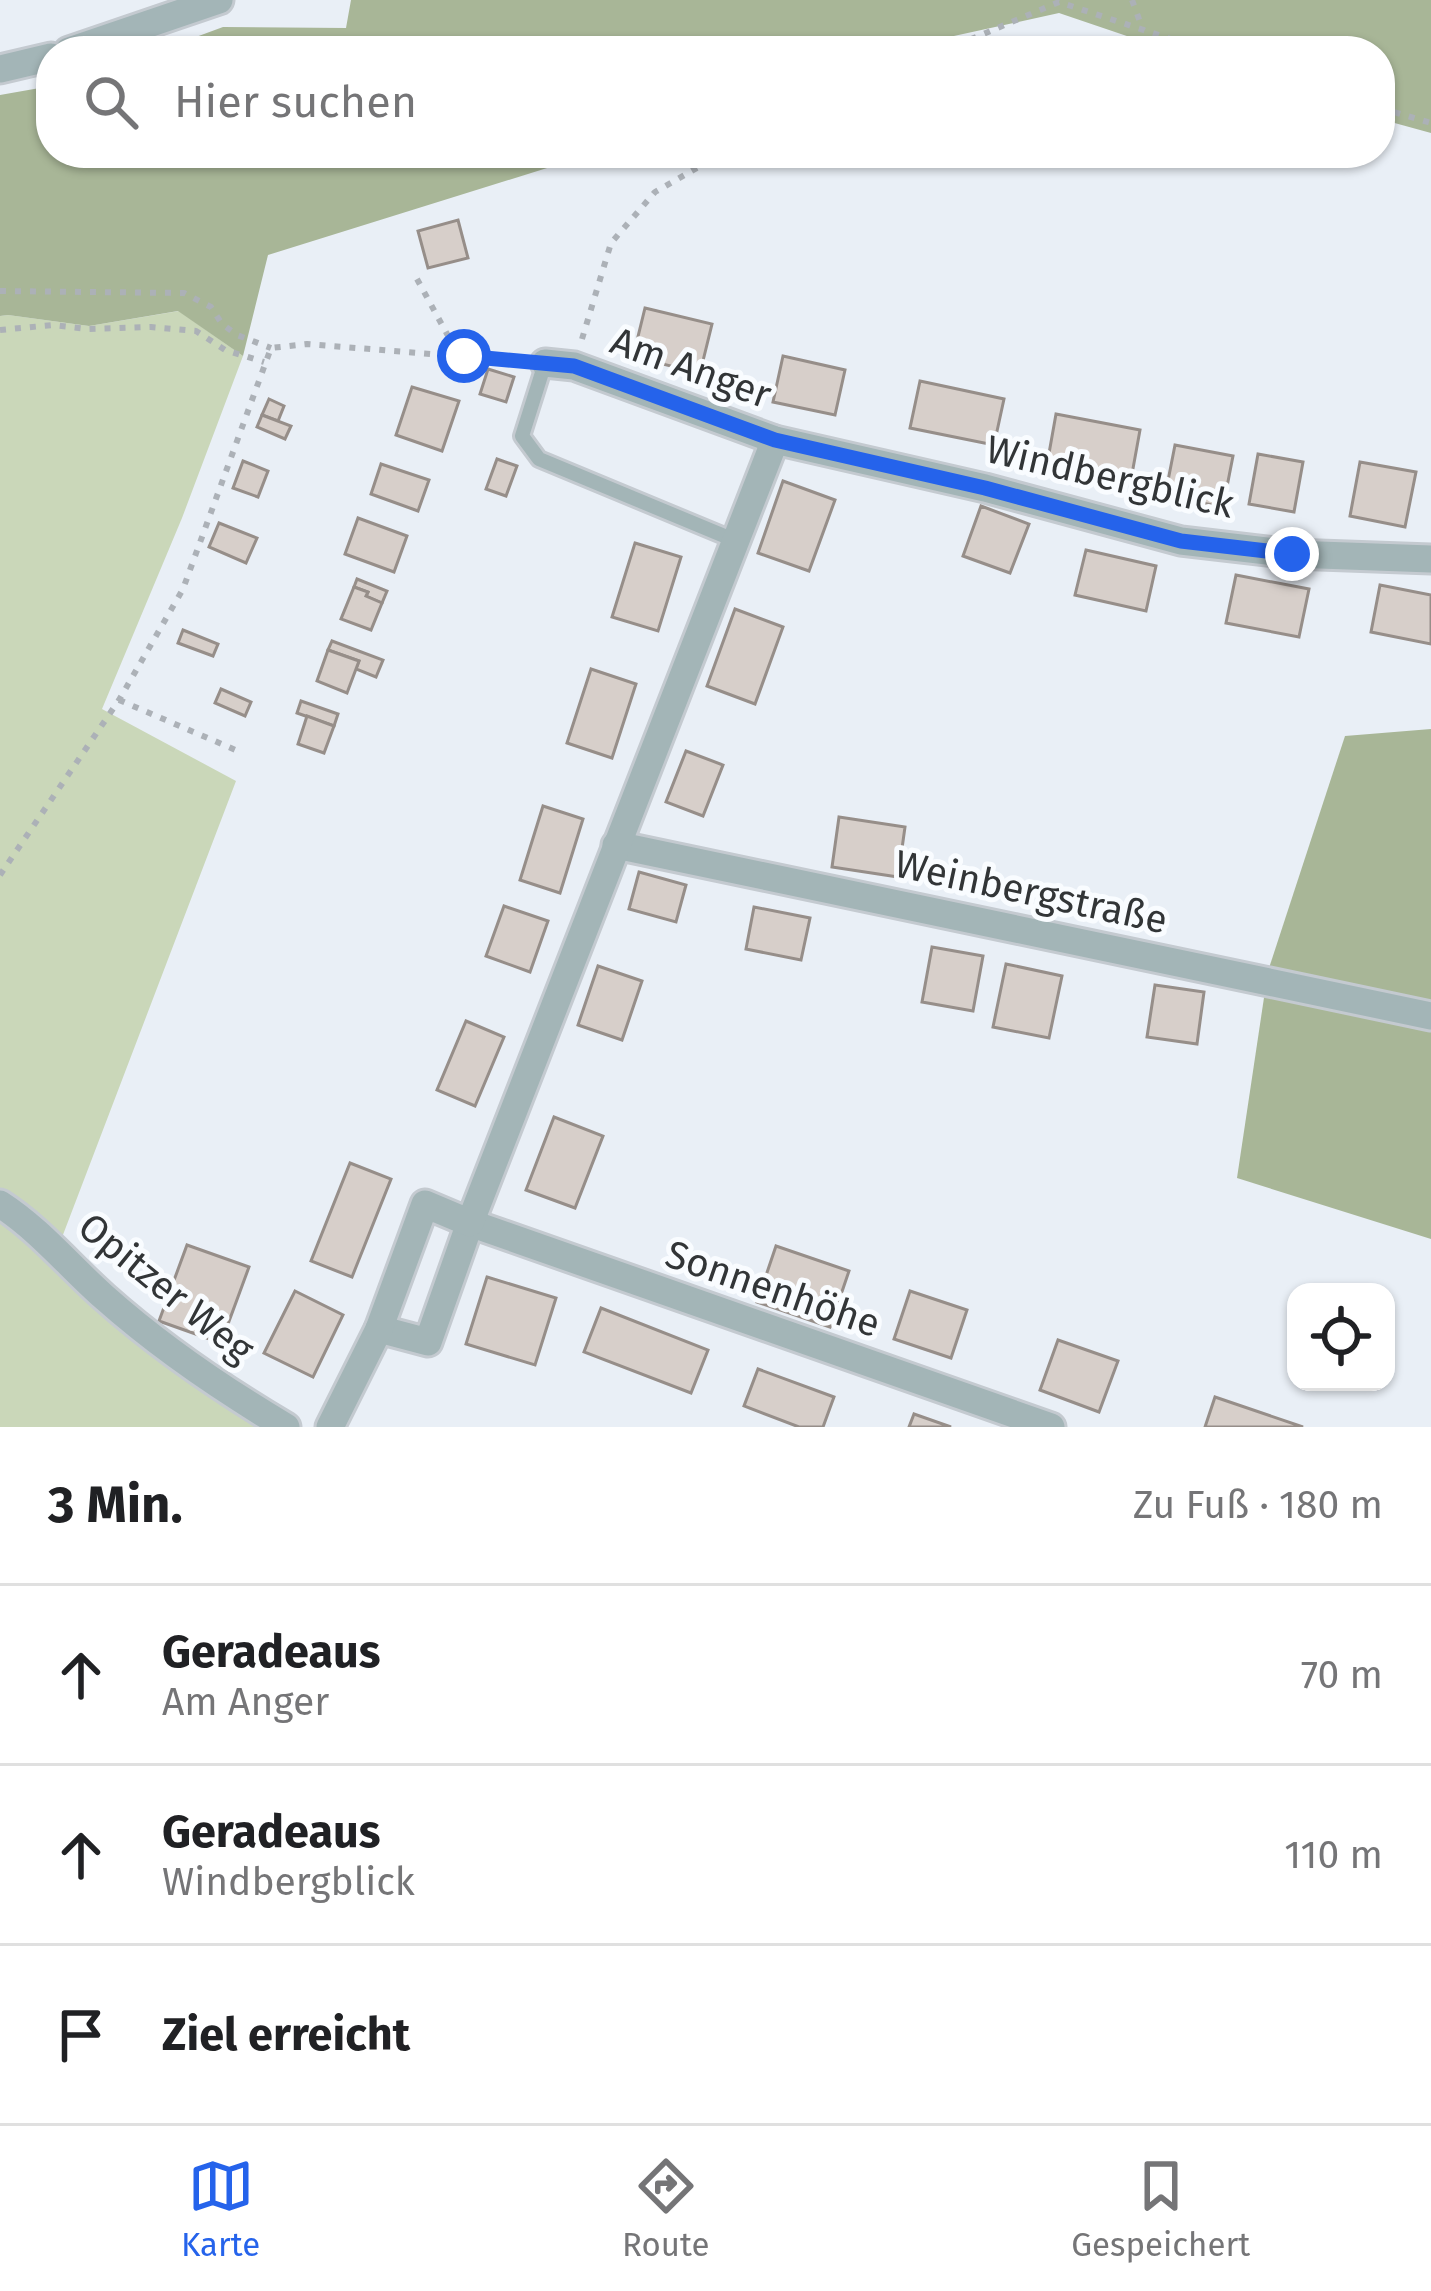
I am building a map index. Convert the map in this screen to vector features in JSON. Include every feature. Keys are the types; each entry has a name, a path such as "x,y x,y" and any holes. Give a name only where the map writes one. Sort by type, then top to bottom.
{"street":[{"path":"106,36 172,9 219,0"},
{"path":"0,69 36,61"},
{"name":"Am Anger","path":"379,1329 428,1342 775,440 560,364"},
{"name":"Windbergblick","path":"775,440 985,488 1181,541 1292,554 1431,560"},
{"name":"Weinbergstraße","path":"616,845 1431,1016"},
{"name":"Opitzer Weg","path":"0,1204 22,1218 160,1343 286,1427"},
{"path":"329,1427 379,1329 425,1204 470,1223"},
{"name":"Sonnenhöhe","path":"470,1223 1052,1427"}],"lane":[{"path":"560,364 522,436 539,459 734,540"}],"path":[{"path":"1132,0 1143,30"},
{"path":"978,36 1058,2 1161,36"},
{"path":"1395,112 1431,123"},
{"path":"0,291 184,293 211,307 237,335 271,348 307,344 560,364 611,243 655,191 696,168"},
{"path":"417,279 464,356"},
{"path":"0,330 53,325 196,331 224,350 266,362"},
{"path":"0,875 119,700 183,589 271,348"},
{"path":"119,700 238,752"}],"green space":[{"path":"351,0 1431,0 1431,133 1395,123 1395,36 1127,36 1059,13 954,36 199,36 223,27 346,28"},
{"path":"36,89 36,168 547,168 268,255 243,356 178,311 89,326 0,316 0,95"},
{"path":"179,311 243,356 102,709 236,781 61,1240 76,1288 184,1379 258,1427 0,1427 0,316 89,326"},
{"path":"1431,729 1431,1239 1237,1178 1268,971 1345,736"}],"building":[{"path":"458,220 468,258 428,268 418,231"},
{"path":"645,308 712,324 700,373 633,357"},
{"path":"783,356 845,370 835,415 773,402"},
{"path":"488,369 514,377 506,402 480,394"},
{"path":"920,381 1004,399 994,445 910,428"},
{"path":"412,387 459,401 442,451 396,435"},
{"path":"269,399 284,406 278,421 262,415"},
{"path":"1056,414 1140,430 1132,474 1048,459"},
{"path":"262,415 291,426 285,439 257,427"},
{"path":"1175,445 1233,456 1223,507 1165,496"},
{"path":"1258,454 1303,462 1294,512 1249,504"},
{"path":"497,459 517,466 506,496 486,489"},
{"path":"243,461 268,471 258,497 233,488"},
{"path":"1360,462 1416,472 1405,527 1350,516"},
{"path":"381,464 429,480 418,511 371,494"},
{"path":"783,481 835,500 809,571 758,553"},
{"path":"981,506 1029,524 1010,573 963,556"},
{"path":"358,518 407,536 394,572 345,554"},
{"path":"219,523 257,538 246,563 209,547"},
{"path":"635,543 681,557 658,631 612,617"},
{"path":"1086,550 1156,566 1146,611 1075,595"},
{"path":"1236,575 1309,589 1299,637 1226,623"},
{"path":"357,579 387,591 382,603 354,587"},
{"path":"1380,585 1431,595 1431,644 1371,632"},
{"path":"354,587 382,603 371,630 341,619"},
{"path":"735,609 783,627 755,704 707,686"},
{"path":"183,630 218,644 213,656 178,643"},
{"path":"332,641 383,660 376,677 356,669 359,661 328,650"},
{"path":"328,650 359,661 347,693 317,681"},
{"path":"591,669 636,684 612,758 567,743"},
{"path":"221,689 251,702 245,716 215,703"},
{"path":"301,701 338,714 334,726 297,713"},
{"path":"307,716 334,726 324,753 298,744"},
{"path":"686,751 723,765 703,816 666,802"},
{"path":"543,806 583,819 560,893 520,880"},
{"path":"839,817 905,827 898,877 832,867"},
{"path":"639,872 686,885 676,922 629,909"},
{"path":"504,906 548,921 530,972 486,956"},
{"path":"754,907 810,918 801,960 746,949"},
{"path":"932,947 983,956 973,1011 922,1002"},
{"path":"1006,964 1062,976 1049,1038 993,1027"},
{"path":"598,966 642,981 622,1040 578,1025"},
{"path":"1155,985 1204,992 1197,1044 1147,1037"},
{"path":"466,1021 504,1037 475,1106 437,1090"},
{"path":"554,1117 603,1136 575,1208 526,1190"},
{"path":"350,1163 391,1179 352,1277 311,1261"},
{"path":"187,1245 249,1267 221,1343 159,1321"},
{"path":"776,1246 849,1271 830,1327 757,1302"},
{"path":"487,1277 556,1298 535,1365 466,1344"},
{"path":"295,1291 343,1315 313,1377 264,1353"},
{"path":"910,1291 967,1310 951,1358 894,1339"},
{"path":"601,1308 708,1350 691,1393 584,1352"},
{"path":"1058,1340 1118,1361 1099,1412 1040,1390"},
{"path":"758,1369 834,1397 823,1427 799,1427 744,1406"},
{"path":"1215,1397 1303,1427 1205,1427"},
{"path":"914,1414 951,1427 909,1427"}],"route":[{"path":"464,356 574,366 775,440 985,488 1181,541 1292,554"}]}
